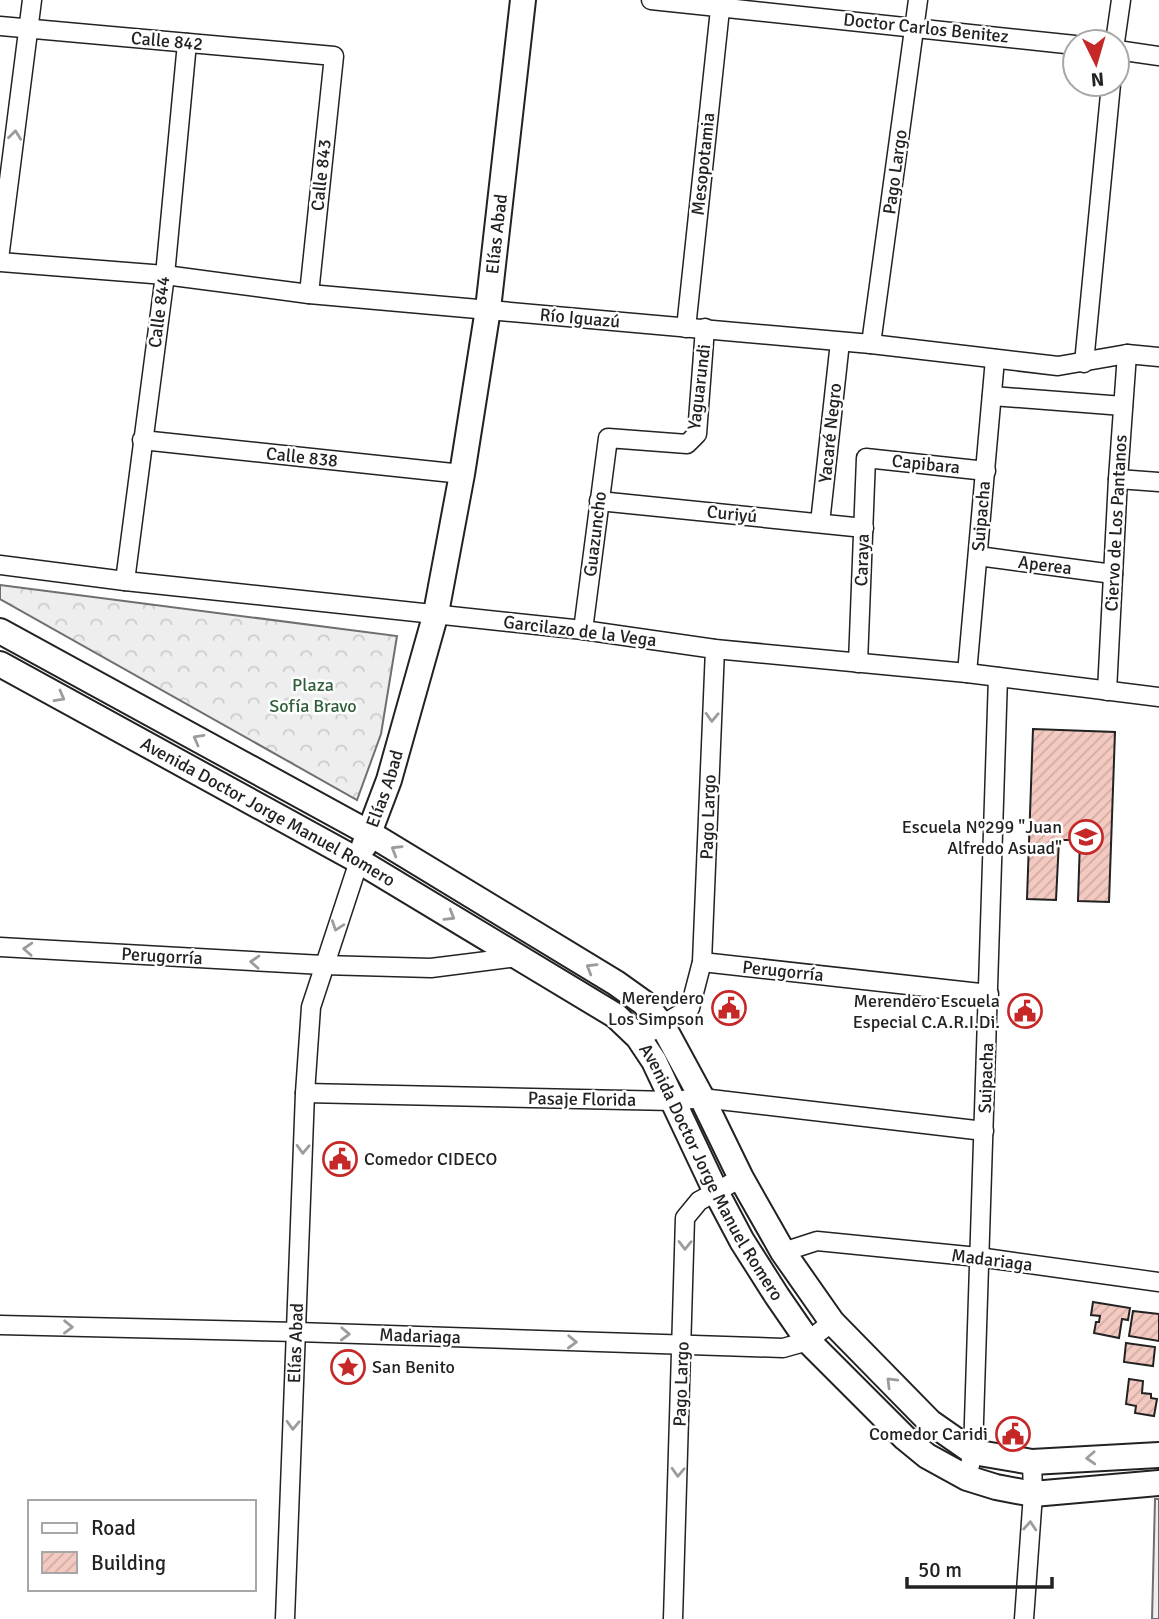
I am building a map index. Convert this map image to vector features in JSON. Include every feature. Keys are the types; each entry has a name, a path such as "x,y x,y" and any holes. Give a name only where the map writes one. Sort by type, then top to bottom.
{"main road":[{"name":"Elías Abad","path":"359,861 389,780 436,613 462,474 488,309 523,0"},
{"name":"Avenida Doctor Jorge Manuel Romero","path":"0,631 369,833 616,983 644,1003 663,1026 741,1178 783,1252 832,1322 930,1422 973,1452 1032,1462 1159,1455"},
{"name":"Avenida Doctor Jorge Manuel Romero","path":"0,664 359,861 616,1016 639,1037 654,1061 742,1241 808,1341 905,1438 927,1456 967,1478 1033,1494 1159,1483"}],"street":[{"path":"0,251 32,0"},
{"name":"Doctor Carlos Benitez","path":"651,0 720,3 1061,43"},
{"name":"Pago Largo","path":"871,344 918,0"},
{"path":"1117,28 1121,0"},
{"name":"Mesopotamia","path":"686,328 720,3"},
{"name":"Calle 842","path":"0,26 334,56"},
{"name":"Calle 844","path":"125,581 164,275 187,43"},
{"path":"1131,52 1159,57"},
{"name":"Calle 843","path":"309,294 334,56"},
{"path":"1084,363 1110,98"},
{"name":"Río Iguazú","path":"0,262 164,275 309,294 871,344 1058,366 1128,354 1159,357"},
{"name":"Yaguarundi","path":"608,438 687,443 697,434 705,328"},
{"name":"Yacaré Negro","path":"820,523 840,342"},
{"name":"Ciervo de Los Pantanos","path":"1107,691 1118,479 1128,354"},
{"name":"Suipacha","path":"967,673 995,359"},
{"path":"992,396 1123,406"},
{"name":"Guazuncho","path":"583,630 608,438"},
{"name":"Calle 838","path":"142,440 462,474"},
{"name":"Capibara","path":"866,458 986,471"},
{"name":"Caraya","path":"858,663 866,458"},
{"path":"1118,479 1159,482"},
{"name":"Curiyú","path":"599,501 864,528"},
{"name":"Aperea","path":"978,556 1113,574"},
{"name":"Garcilazo de la Vega","path":"0,565 583,630 715,649 967,673 1159,697"},
{"name":"Pago Largo","path":"639,1037 691,1008 702,962 715,649"},
{"name":"Suipacha","path":"967,1478 973,1452 998,677"},
{"name":"Elías Abad","path":"285,1619 305,1093 311,1007 359,861"},
{"name":"Perugorría","path":"0,947 323,965 431,968 518,957"},
{"name":"Perugorría","path":"702,962 989,994"},
{"name":"Pasaje Florida","path":"305,1093 673,1101 702,1098 984,1131"},
{"name":"Pago Largo","path":"673,1619 685,1218 699,1201 741,1178"},
{"name":"Madariaga","path":"783,1252 817,1241 978,1257 1159,1282"},
{"name":"Madariaga","path":"0,1325 783,1348 808,1341 832,1322"},
{"path":"1024,1619 1033,1494 1032,1462"}],"green space":[{"name":"Plaza Sofía Bravo","path":"0,585 397,636 381,734 357,800 0,599"},
{"path":"1155,1499 1159,1499 1159,1619 1152,1619"}],"building":[{"name":"Escuela Nº299 \"Juan Alfredo Asuad\"","path":"1033,729 1115,732 1109,902 1078,901 1080,840 1059,840 1056,900 1027,899"},
{"path":"1093,1302 1130,1308 1128,1320 1122,1319 1119,1338 1094,1333 1100,1316 1091,1315"},
{"path":"1133,1311 1159,1314 1159,1341 1129,1336"},
{"path":"1126,1343 1155,1347 1153,1366 1124,1362"},
{"path":"1129,1379 1143,1381 1142,1393 1151,1394 1151,1398 1157,1399 1154,1416 1135,1413 1136,1406 1126,1404"}],"place":[{"name":"Escuela Nº299 \"Juan Alfredo Asuad\"","path":"1086,837"},
{"name":"Merendero Los Simpson","path":"729,1008"},
{"name":"Merendero Escuela Especial C.A.R.I.Di.","path":"1025,1011"},
{"name":"Comedor CIDECO","path":"340,1159"},
{"name":"San Benito","path":"348,1367"},
{"name":"Comedor Caridi","path":"1013,1434"}]}
